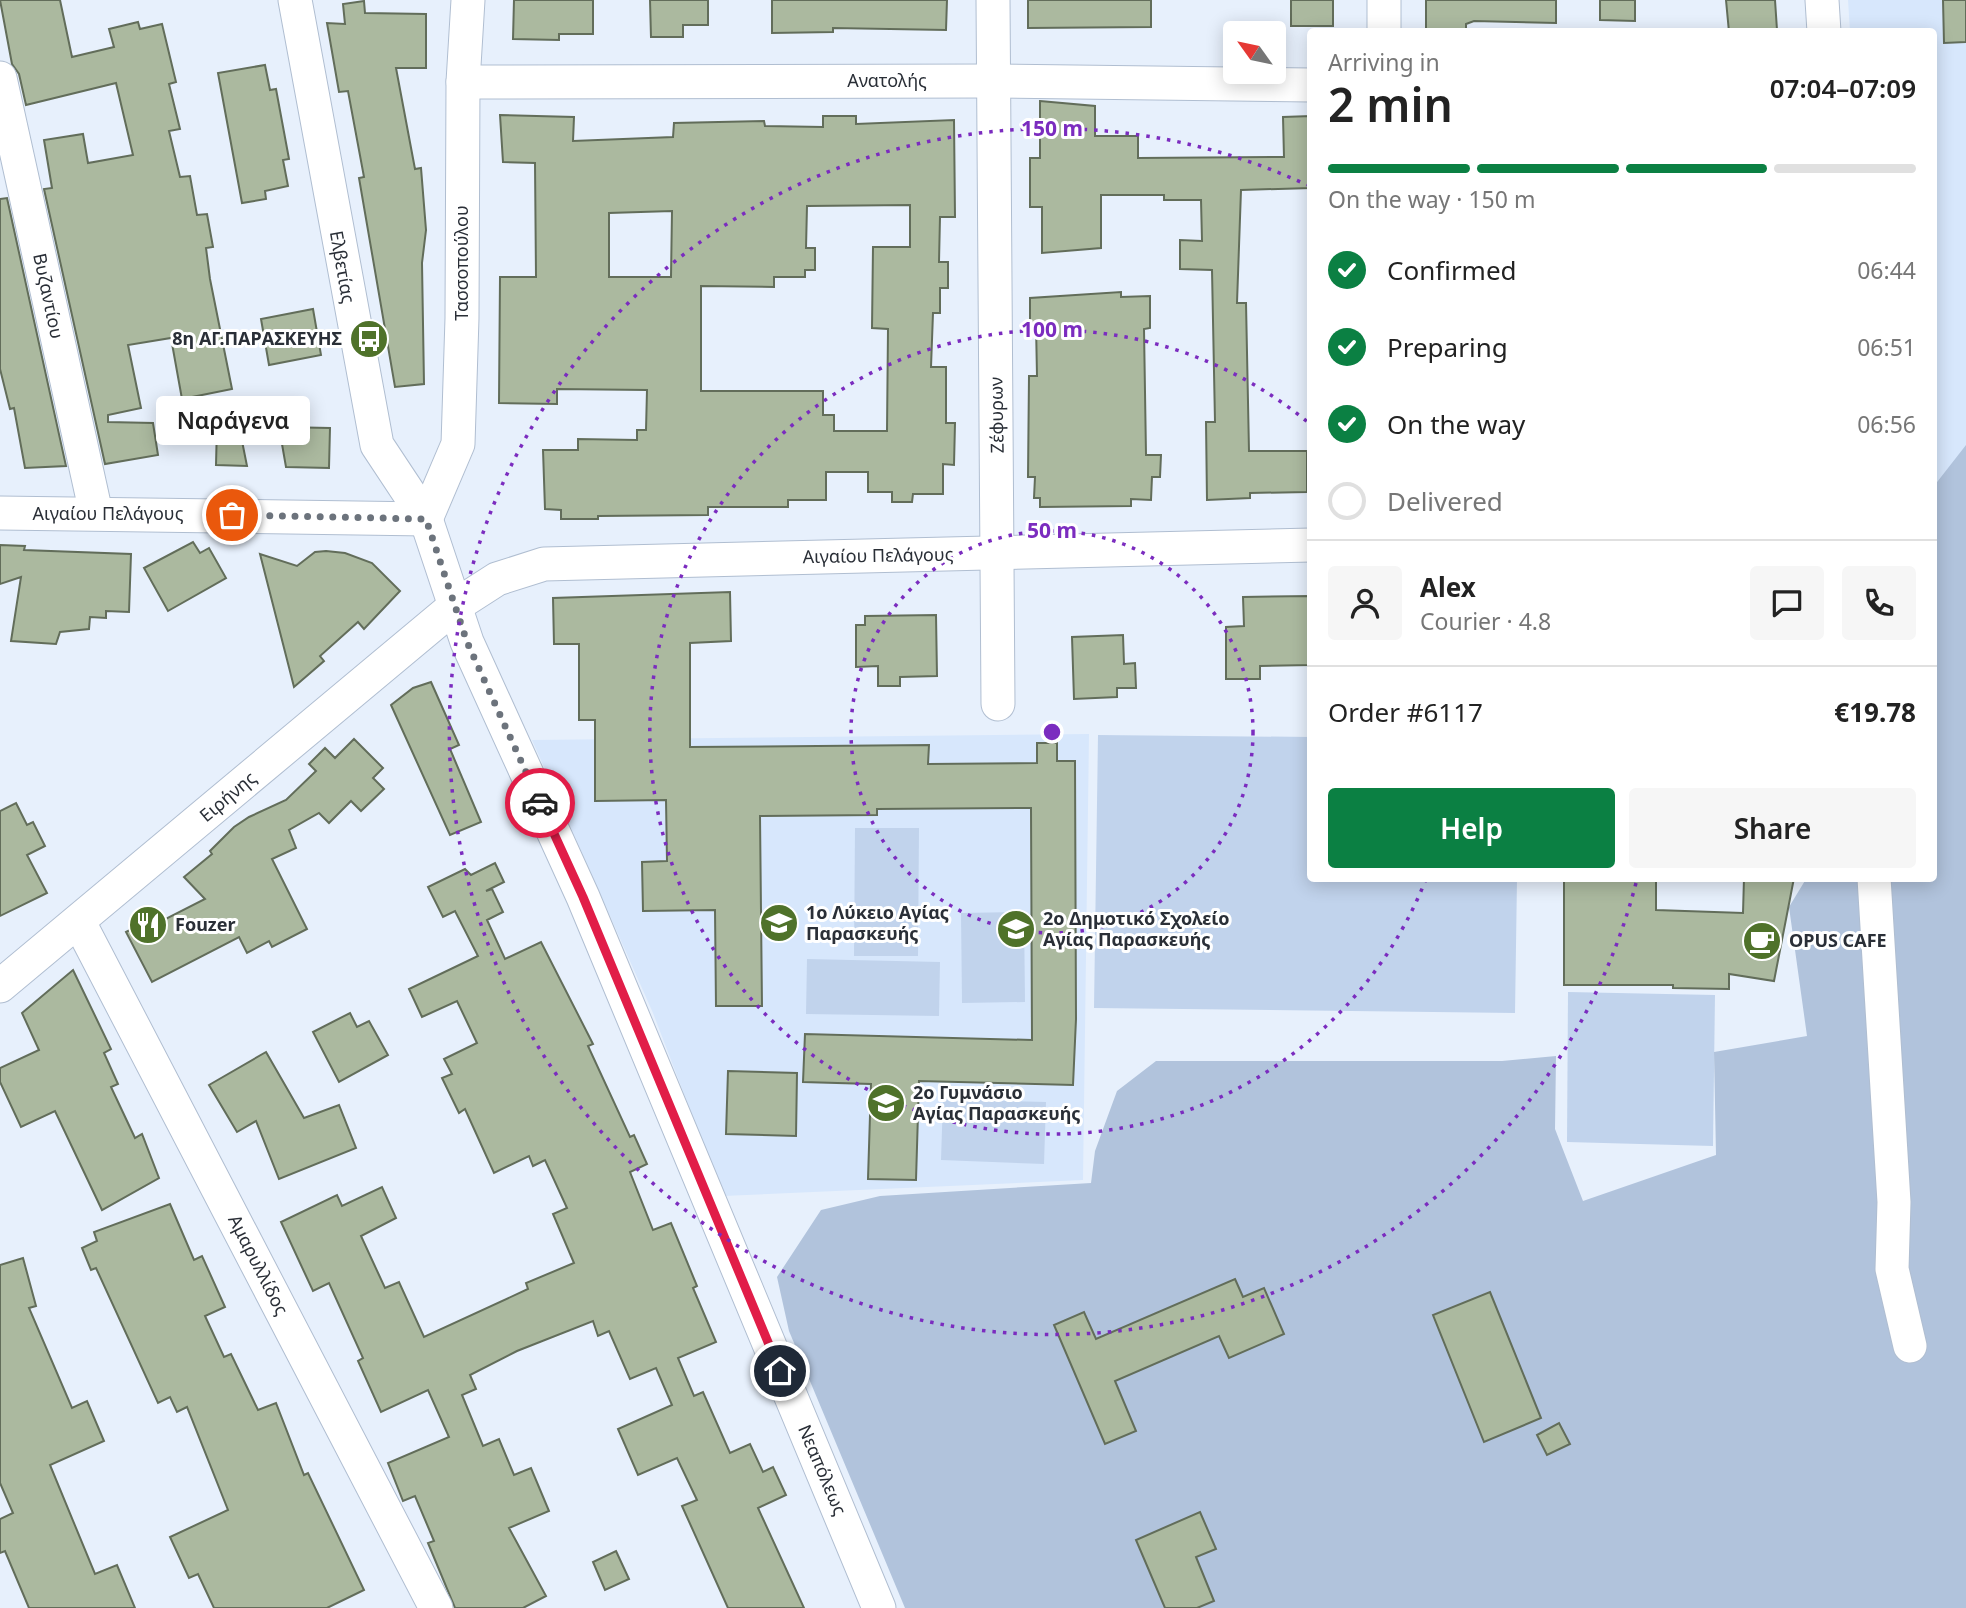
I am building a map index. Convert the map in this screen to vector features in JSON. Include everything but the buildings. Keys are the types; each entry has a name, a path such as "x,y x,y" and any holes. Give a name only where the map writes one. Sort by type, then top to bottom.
{"street":[{"name":"Ελβετίας","path":"295,0 377,445 426,519"},
{"name":"Τασσοπούλου","path":"426,519 458,444 463,318 463,82 468,0"},
{"name":"Ζέφυρων","path":"993,0 998,704"},
{"path":"1384,0 1384,28"},
{"path":"1822,0 1824,28"},
{"name":"Βυζαντίου","path":"0,78 96,513"},
{"name":"Ανατολής","path":"463,82 993,81 1307,85"},
{"name":"Αιγαίου Πελάγους","path":"0,513 426,519"},
{"name":"Νεαπόλεως","path":"426,519 467,642 583,897 879,1608"},
{"name":"Αιγαίου Πελάγους","path":"455,606 497,579 544,564 1307,545"},
{"name":"Ειρήνης","path":"0,986 455,606"},
{"path":"1874,882 1894,1202 1892,1269 1910,1346"},
{"name":"Αμαρυλλίδος","path":"79,922 436,1608"}],"shaded area":[{"path":"1848,0 1966,0 1966,956 1936,882 1937,28 1850,28"},
{"path":"1966,445 1966,1608 905,1608 789,1331 777,1277 821,1210 880,1196 1091,1183 1095,1151 1117,1091 1156,1061 1502,1061 1556,1056 1555,1129 1583,1201 1716,1155 1714,1052 1807,1036 1789,907 1804,882 1937,882 1937,482"},
{"path":"1089,734 1083,1180 723,1196 653,1013 532,740"},
{"path":"1098,735 1307,737 1307,882 1517,882 1515,1013 1094,1008"},
{"path":"855,828 919,828 918,956 854,956"},
{"path":"1024,912 1025,1002 962,1003 961,913"},
{"path":"807,959 940,962 939,1016 806,1014"},
{"path":"1568,992 1715,995 1713,1146 1567,1142"},
{"path":"943,1099 1046,1102 1044,1164 941,1160"}],"way so far":[{"path":"232,515 426,519 467,642 540,803"}],"place":[{"name":"8η ΑΓ.ΠΑΡΑΣΚΕΥΗΣ","path":"369,339"},
{"name":"Ναράγενα","path":"232,515"},
{"name":"1ο Λύκειο Αγίας Παρασκευής","path":"779,923"},
{"name":"Fouzer","path":"148,925"},
{"name":"2ο Δημοτικό Σχολείο Αγίας Παρασκευής","path":"1016,929"},
{"name":"OPUS CAFE","path":"1762,941"},
{"name":"2ο Γυμνάσιο Αγίας Παρασκευής","path":"886,1103"}],"route":[{"path":"540,803 583,897 780,1371"}]}
